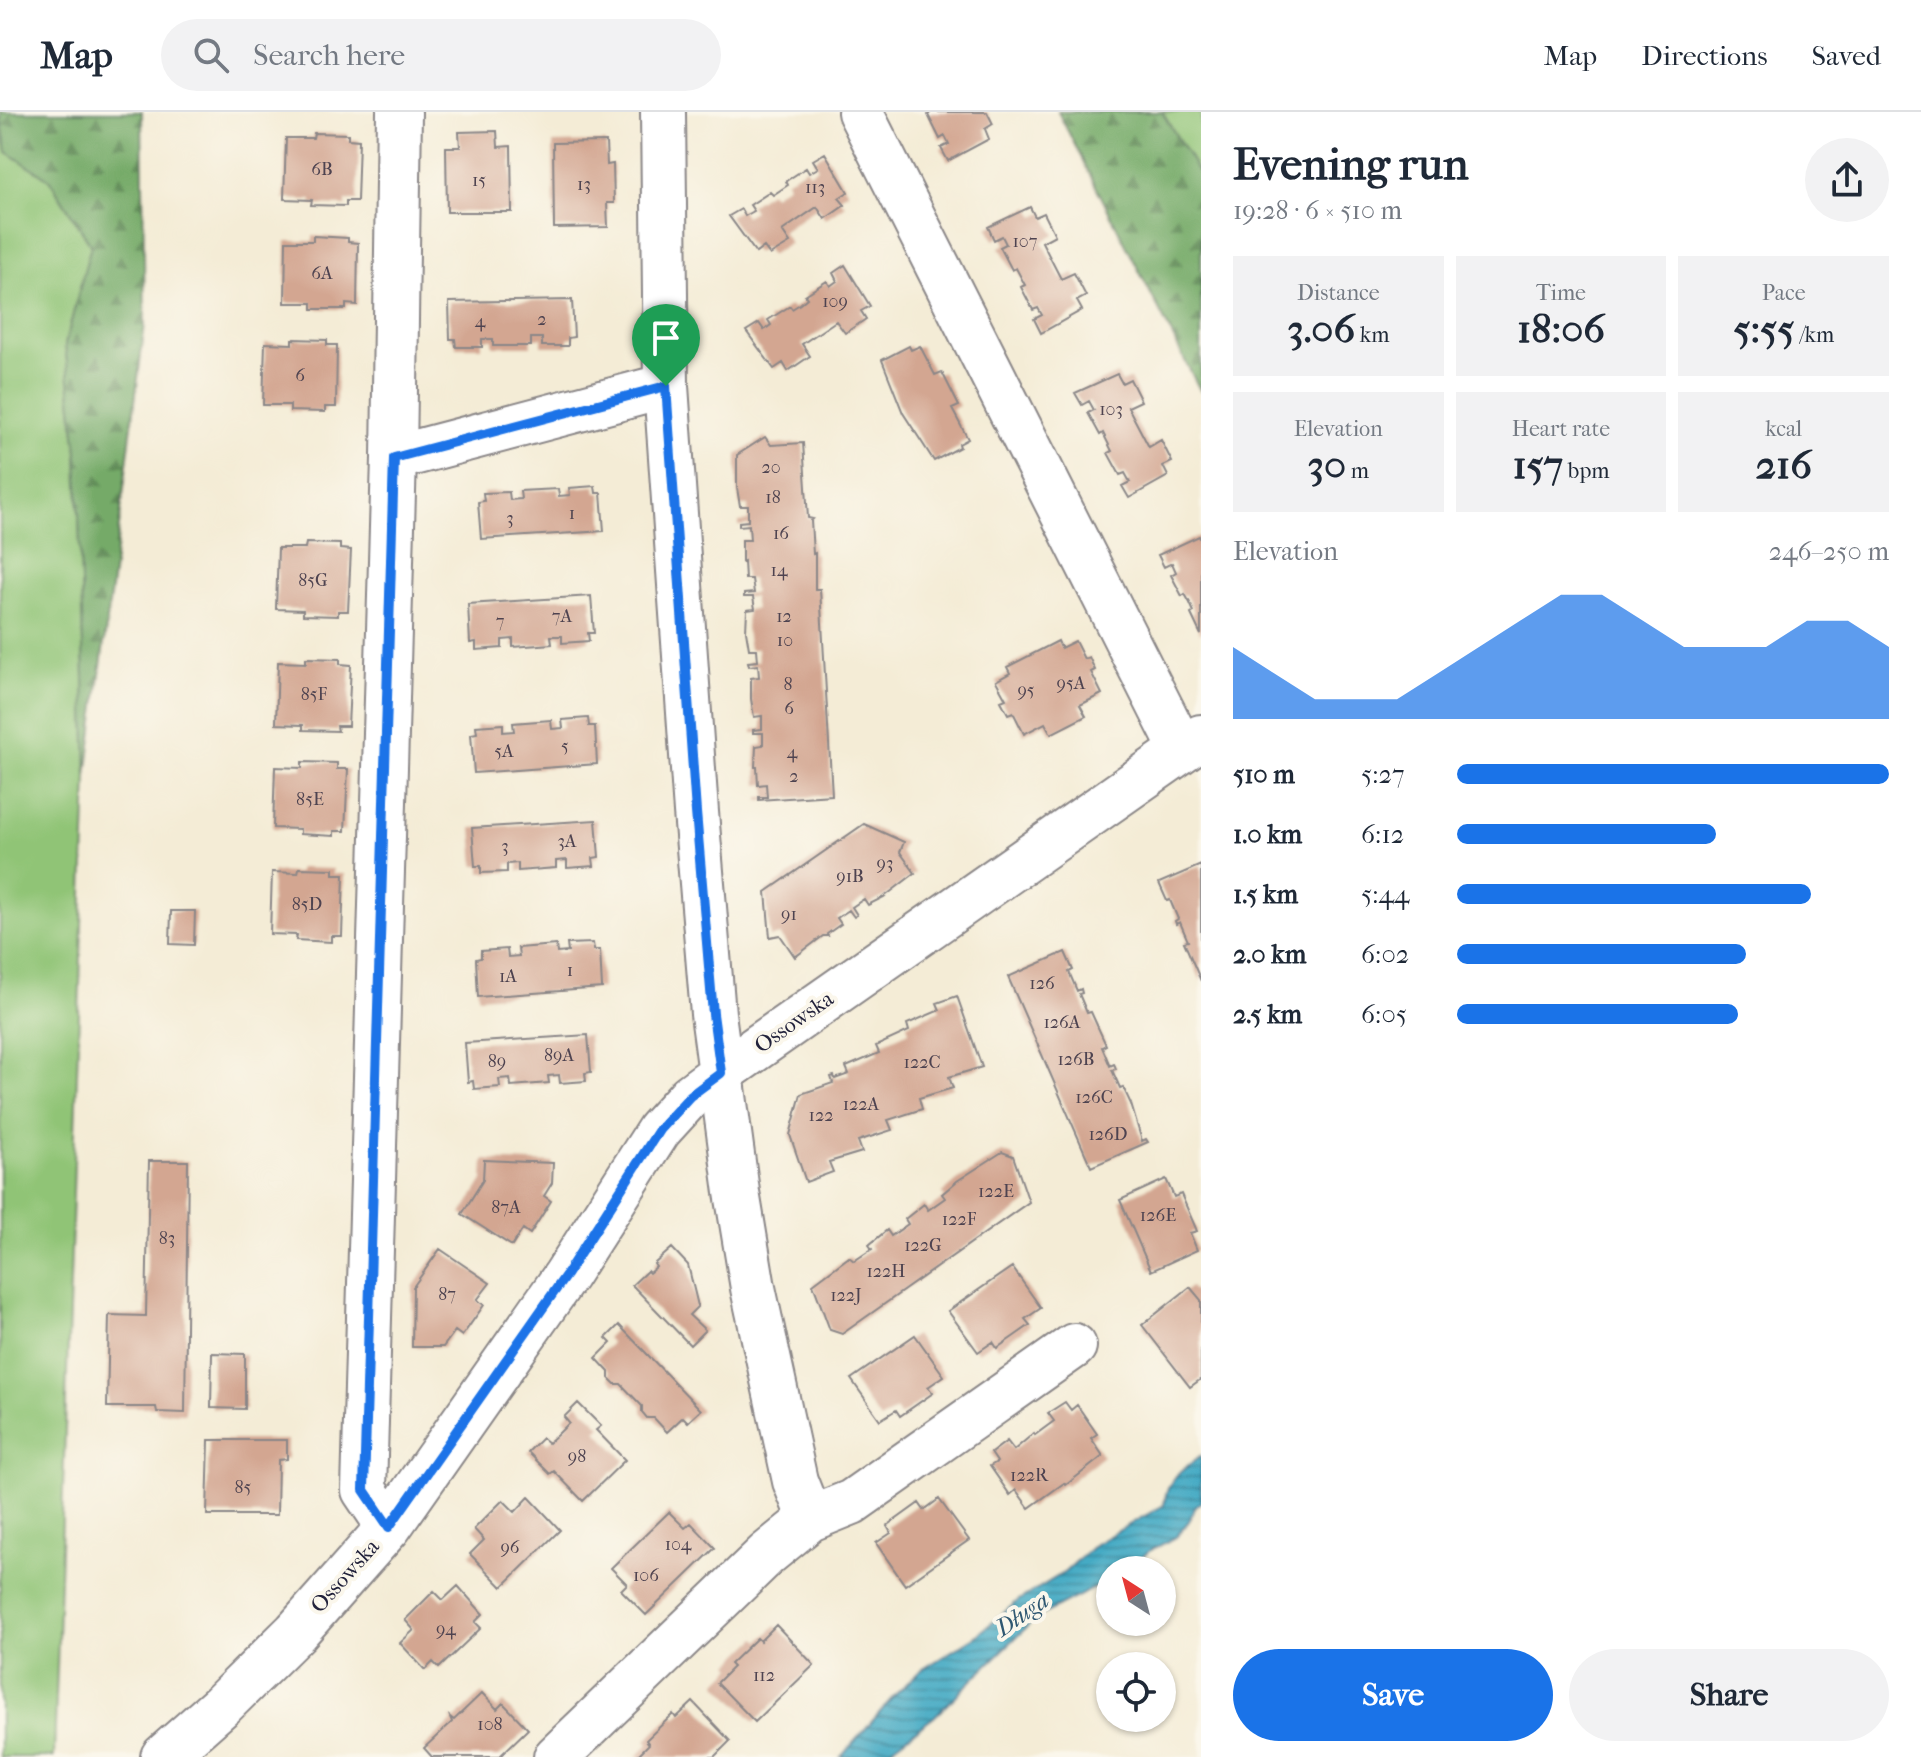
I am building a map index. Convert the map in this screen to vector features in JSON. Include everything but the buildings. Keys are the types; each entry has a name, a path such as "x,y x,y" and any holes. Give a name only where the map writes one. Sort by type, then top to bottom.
{"street":[{"path":"389,1527 364,1490 394,458 399,112"},
{"path":"663,112 666,386 713,1014 753,1288 795,1481 810,1519"},
{"path":"860,112 1192,744"},
{"path":"394,458 666,386"},
{"name":"Ossowska","path":"163,1757 222,1705 296,1632 389,1527 566,1275 659,1130 690,1096 1192,744"},
{"path":"556,1757 767,1554 810,1519 852,1502 1074,1346"}],"green space":[{"path":"0,112 142,112 145,324 87,776 77,451 65,345 91,245 49,179 7,152"},
{"path":"1058,112 1162,112 1201,177 1201,392"},
{"path":"1162,112 1201,112 1201,177"},
{"path":"0,119 7,152 49,179 91,245 65,345 77,451 87,776 54,1757 0,1757"}],"water":[{"name":"Długa","path":"1201,1456 1201,1502 1176,1537 1143,1556 1096,1556 1096,1587 1036,1618 934,1717 880,1757 841,1757 920,1671 976,1636 1019,1600 1065,1572 1095,1544 1164,1505 1168,1488 1187,1466"}],"route":[{"path":"666,386 696,812 721,1073 690,1096 659,1130 566,1275 389,1527 364,1490 394,458 666,386"}]}
